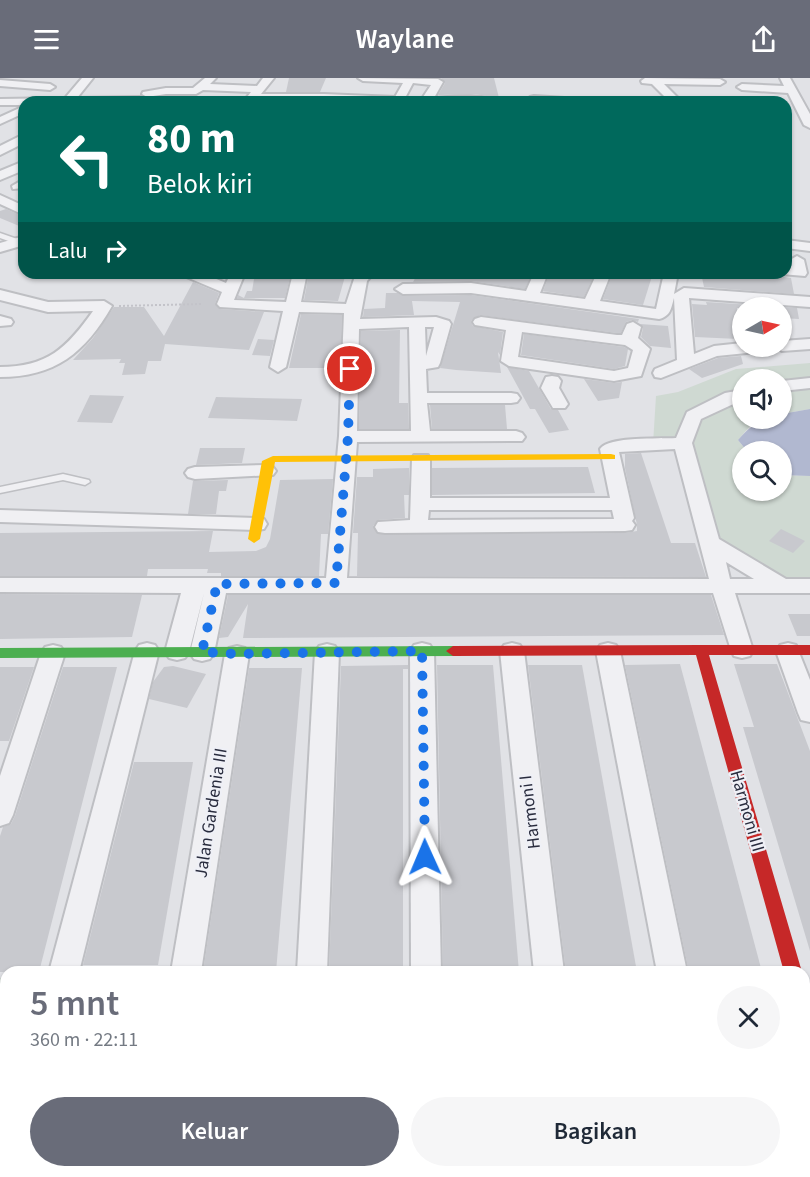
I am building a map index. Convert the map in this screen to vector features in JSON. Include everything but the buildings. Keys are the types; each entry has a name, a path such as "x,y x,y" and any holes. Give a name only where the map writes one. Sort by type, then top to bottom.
{"street":[{"path":"72,96 88,78"},
{"path":"144,96 162,78"},
{"path":"150,96 166,91 196,91 211,78"},
{"path":"254,96 268,78"},
{"path":"363,78 438,82 431,96"},
{"path":"643,78 646,81 720,82"},
{"path":"785,78 810,125"},
{"path":"401,96 410,80"},
{"path":"655,81 670,96"},
{"path":"0,83 42,83"},
{"path":"201,87 259,89"},
{"path":"742,87 810,94"},
{"path":"0,102 18,102"},
{"path":"0,122 18,112"},
{"path":"0,151 18,141"},
{"path":"0,176 18,168"},
{"path":"2,200 18,208"},
{"path":"792,236 810,237"},
{"path":"0,248 18,242"},
{"path":"792,245 810,247"},
{"path":"204,279 231,290"},
{"path":"236,279 225,304 292,307 352,316 443,324 432,363 417,366"},
{"path":"279,367 299,279"},
{"path":"336,583 348,436 352,316 360,279"},
{"path":"407,279 396,289 471,288 662,313 670,279"},
{"path":"471,288 475,279"},
{"path":"531,296 538,279"},
{"path":"591,304 601,279"},
{"path":"686,364 681,295 689,293 732,300"},
{"path":"0,295 40,306 104,306"},
{"path":"792,303 810,303"},
{"path":"0,372 41,369 61,358 95,321 104,306"},
{"path":"629,340 637,310"},
{"path":"481,322 515,326 629,340 642,349 635,372 614,376 508,359 515,326"},
{"path":"417,323 421,436"},
{"path":"792,345 810,344"},
{"path":"661,374 714,351 732,349"},
{"path":"536,364 545,378 552,381 604,374"},
{"path":"552,381 550,387 559,404"},
{"path":"792,385 810,383"},
{"path":"732,397 693,416 683,442 712,544 746,650"},
{"path":"418,398 512,398"},
{"path":"348,436 516,437"},
{"path":"385,527 626,530 609,449 683,442"},
{"path":"0,516 256,532 268,460 611,457"},
{"path":"419,526 421,459"},
{"path":"195,473 266,471"},
{"path":"420,504 621,504"},
{"path":"712,544 783,586"},
{"path":"0,585 336,583 810,586"},
{"path":"177,652 194,584"},
{"path":"202,652 217,584"},
{"name":"Harmoni III","path":"701,650 791,966"},
{"path":"0,653 147,651 237,654 799,650 810,713"},
{"path":"66,966 147,651"},
{"path":"422,651 426,966"},
{"name":"Harmoni I","path":"512,651 548,966"},
{"path":"608,651 671,966"},
{"path":"312,966 327,652"},
{"path":"0,815 53,653"},
{"name":"Jalan Gardenia III","path":"187,966 237,654"}],"lane":[{"path":"0,235 18,240"},
{"path":"0,490 63,477 85,482"}],"path":[{"path":"104,306 201,303"}],"shaded area":[{"path":"810,363 810,409 792,412 792,369 736,369"},
{"path":"732,371 732,429 747,429 739,441 732,441 732,501 792,501 792,475 810,476 810,586 783,586 712,544 683,443 653,444 656,396 678,392"}],"water":[{"path":"810,409 810,476 792,475 792,441 738,440 748,429 792,429 792,412"}],"traffic: fast":[{"path":"0,653 453,651"}],"traffic: slow":[{"path":"254,539 268,461 273,459 611,457"}],"traffic: jam":[{"path":"701,650 791,966"},
{"path":"453,651 810,650"}],"route":[{"path":"350,369 348,436 336,583 217,584 202,652 237,654 422,651 425,857"}]}
